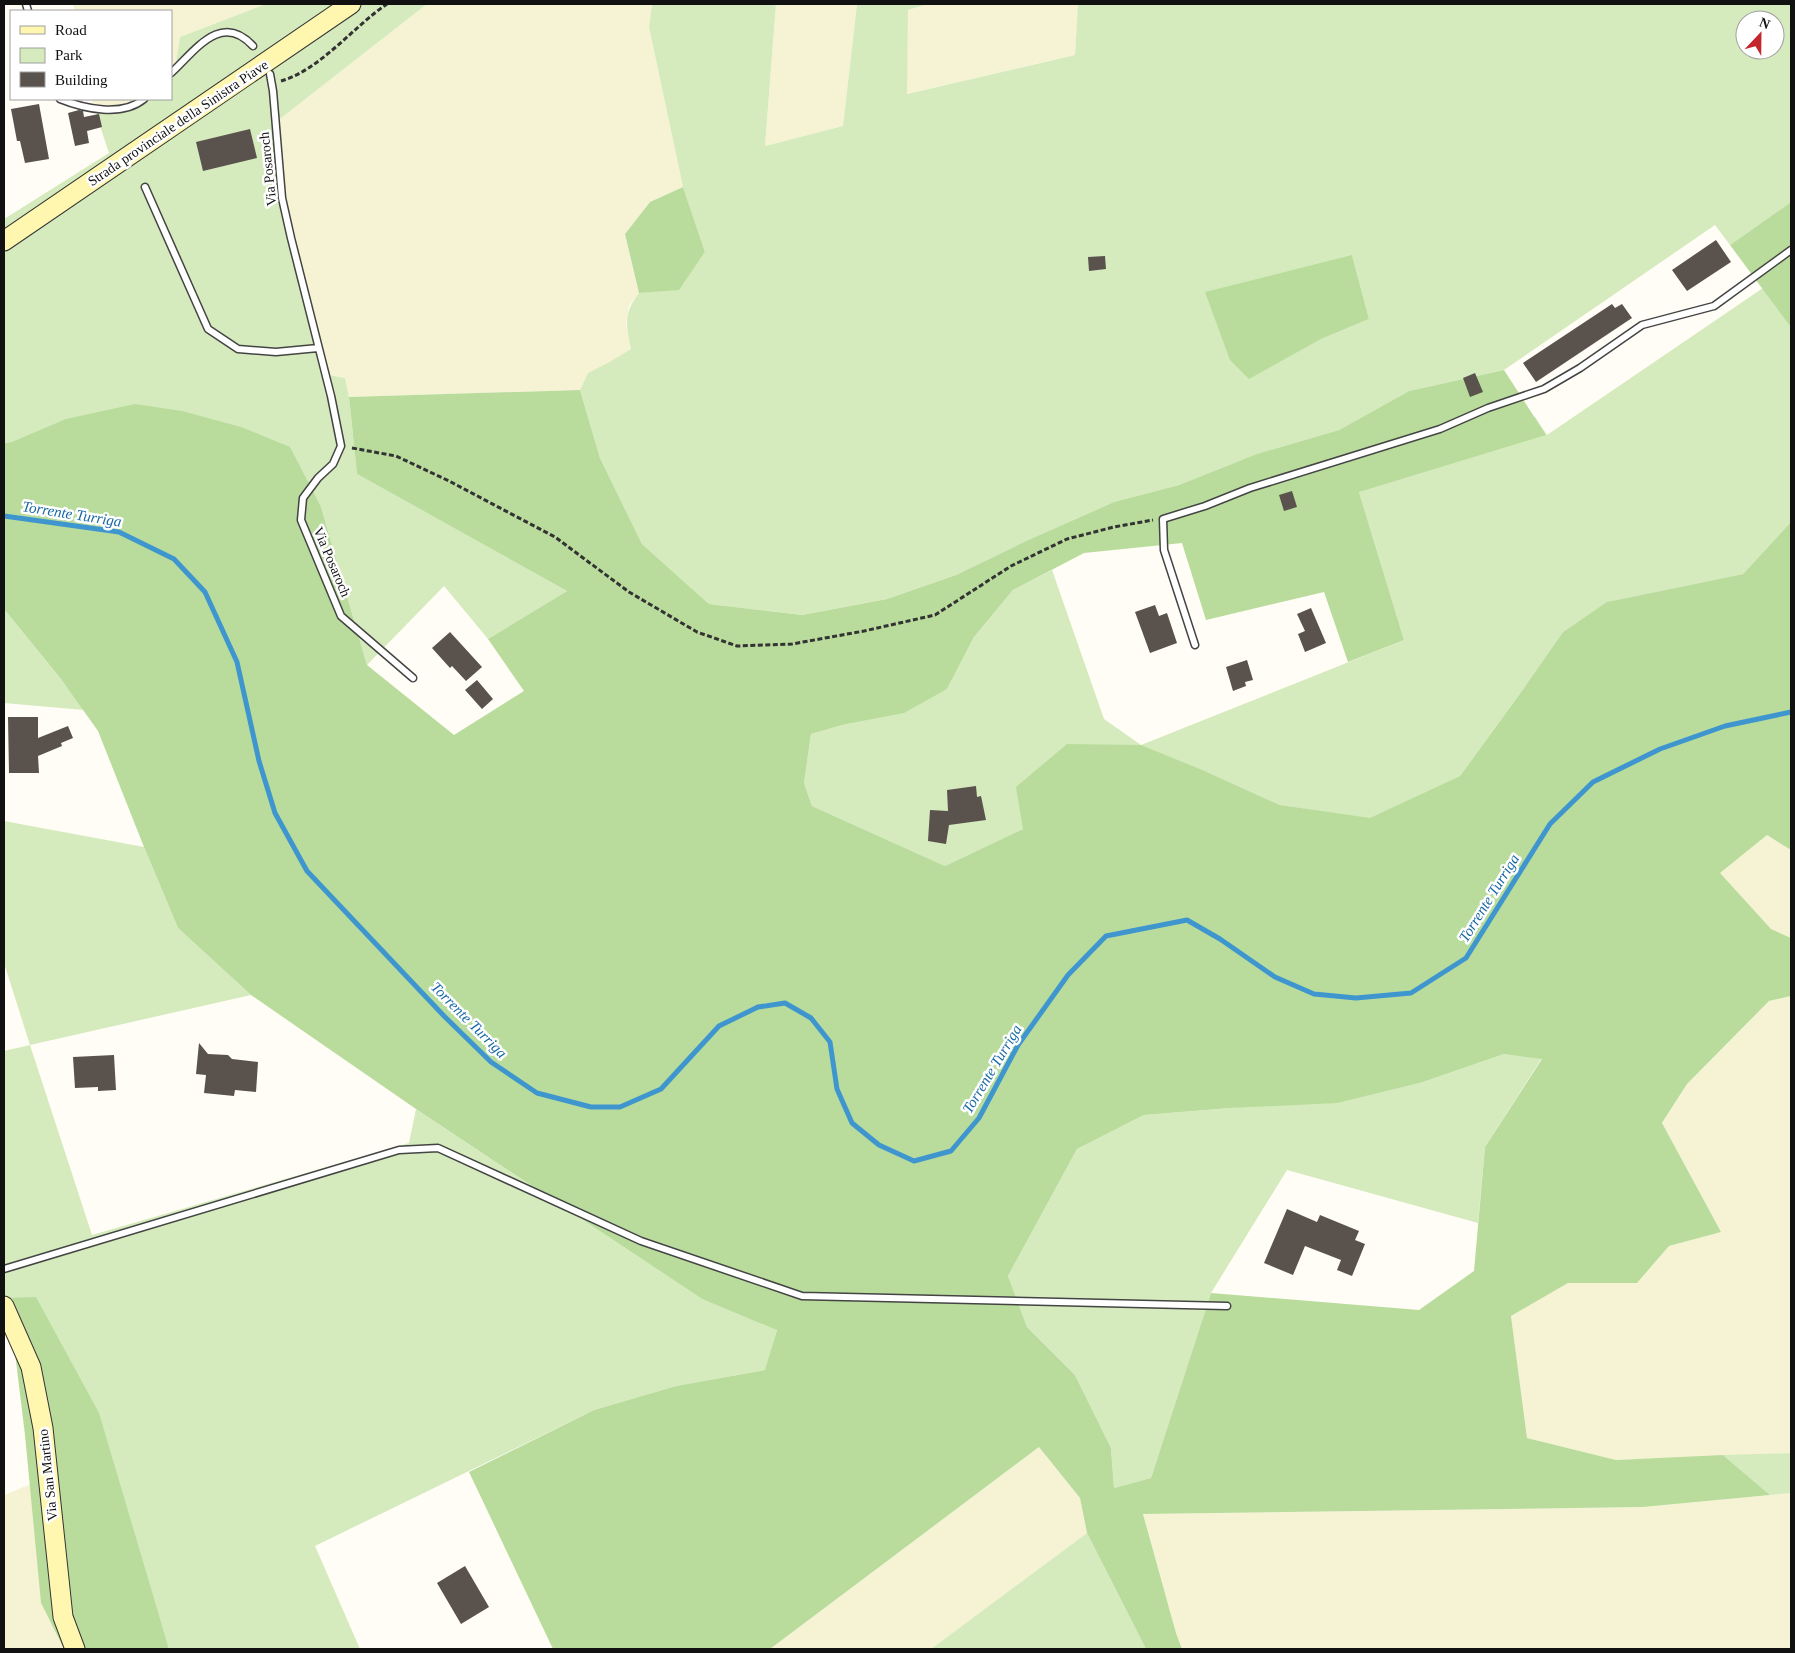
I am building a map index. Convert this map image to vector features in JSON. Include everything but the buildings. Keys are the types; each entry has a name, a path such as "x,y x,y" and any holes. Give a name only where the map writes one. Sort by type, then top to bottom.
{"main road":[{"name":"Strada provinciale della Sinistra Piave","path":"4,241 351,4"},
{"name":"Via San Martino","path":"4,1306 22,1344 31,1368 39,1399 63,1617 75,1649"}],"lane":[{"path":"172,72 214,34 236,32 245,37 253,46"},
{"name":"Via Posaroch","path":"270,74 282,198 331,396 341,446 333,464 318,478 303,498 301,520 341,616 413,678"},
{"path":"63,100 111,110 132,107 142,100"},
{"path":"145,187 208,329 238,348 276,352 318,348"},
{"path":"1195,645 1164,550 1163,519 1205,506 1250,488 1440,429 1488,408 1544,388 1580,368 1642,325 1714,306 1791,250"},
{"path":"4,1269 399,1150 438,1148 642,1241 802,1296 1227,1306"}],"path":[{"path":"272,83 290,78 314,63 387,4"},
{"path":"341,446 396,456 449,481 555,537 628,592 697,632 737,646 792,644 864,631 935,615 1011,566 1066,539 1114,527 1163,519"}],"shaded area":[{"path":"73,4 266,4 180,37 175,70 172,72 172,10 75,10"},
{"path":"427,4 652,4 649,27 683,187 650,202 625,234 639,293 629,306 626,324 631,349 588,373 580,390 349,397 345,378 329,375 291,238 276,122"},
{"path":"776,4 857,4 843,126 765,146"},
{"path":"928,4 1078,4 1075,55 906,94 908,10"},
{"path":"92,100 142,100 132,107 94,108"},
{"path":"1767,835 1791,850 1791,938 1771,929 1719,873"},
{"path":"1791,996 1791,1453 1616,1460 1527,1438 1511,1316 1568,1283 1637,1283 1669,1246 1721,1232 1662,1124 1687,1084 1769,1001"},
{"path":"1039,1447 1080,1498 1087,1533 931,1649 770,1649"},
{"path":"31,1484 41,1603 64,1649 4,1649 4,1495"},
{"path":"1791,1493 1791,1649 1182,1649 1143,1514 1643,1507"}],"green space":[{"path":"266,4 427,4 276,122 291,238 329,375 345,378 349,397 357,474 567,591 488,639 444,586 367,665 321,507 12,442 4,443 4,219 109,153 94,108 111,110 141,100 172,100 172,72 175,69 180,37"},
{"path":"652,4 776,4 765,146 843,126 857,4 928,4 908,10 907,94 1075,55 1078,4 1791,4 1791,202 1730,245 1715,225 1504,370 1409,391 1339,430 1258,454 1179,485 1114,502 1026,541 956,575 887,599 802,615 709,604 642,544 600,458 580,390 588,373 631,349 627,326 628,313 639,293 679,289 705,252 683,187 649,27","holes":["1352,255 1369,319 1319,340"]},
{"path":"683,187 705,252 679,290 639,293 625,234 650,202"},
{"path":"1791,202 1791,326 1790,326 1730,245"},
{"path":"1352,255 1369,319 1319,340 1249,379 1230,360 1205,292"},
{"path":"1763,288 1791,326 1791,522 1743,574 1608,602 1563,632 1460,776 1370,819 1280,805 1207,772 1023,829 945,866 812,806 804,783 811,734 846,724 947,689 974,637 1013,590 1052,570 1104,719 1141,745 1404,640 1359,492 1535,417 1547,435"},
{"path":"1504,370 1546,435 1359,492 1404,640 1348,662 1324,592 1206,620 1182,543 1084,553 1013,590 974,637 947,689 904,713 846,724 811,734 804,783 812,806 945,866 1023,829 1016,787 1067,744 1141,745 1280,805 1370,818 1460,776 1563,632 1607,602 1743,574 1791,522 1791,850 1767,835 1720,873 1771,929 1791,938 1791,996 1769,1001 1687,1084 1662,1123 1721,1232 1669,1246 1637,1283 1568,1283 1511,1316 1527,1438 1616,1460 1723,1455 1770,1495 1643,1507 1143,1514 1182,1649 1146,1649 1087,1533 1080,1498 1039,1447 770,1649 553,1649 469,1472 594,1410 676,1386 765,1370 777,1330 702,1299 416,1109 251,995 178,928 98,731 61,679 4,609 4,443 12,442 66,419 135,404 182,411 241,427 290,447 321,507 367,665 454,735 524,691 488,639 567,591 357,474 349,397 580,390 600,458 642,544 709,604 802,615 887,599 956,575 1026,541 1114,502 1179,485 1257,454 1339,430 1409,391","holes":["1504,1054 1542,1059 1485,1147 1474,1271 1419,1310 1211,1293 1151,1478 1114,1488 1111,1448 1075,1375 1027,1327 1008,1276 1077,1149 1144,1115 1230,1108 1337,1103 1423,1082"]},
{"path":"4,609 61,679 84,710 4,703"},
{"path":"4,821 144,847 178,928 251,995 30,1045 4,963"},
{"path":"30,1045 92,1235 409,1143 416,1109 702,1299 777,1329 766,1370 676,1386 594,1410 315,1546 360,1649 169,1649 141,1557 4,1298 4,1051"},
{"path":"1504,1054 1542,1058 1485,1147 1478,1223 1287,1170 1211,1293 1151,1478 1114,1488 1111,1448 1075,1375 1027,1327 1008,1276 1077,1149 1144,1115 1230,1108 1423,1082"},
{"path":"36,1297 99,1413 169,1649 64,1649 41,1603 15,1353 4,1331 4,1298"},
{"path":"1791,1453 1791,1493 1770,1495 1723,1455"},
{"path":"1087,1533 1146,1649 931,1649"}],"waterway":[{"name":"Torrente Turriga","path":"4,516 119,532 174,559 205,592 237,662 259,761 275,813 307,871 444,1016 491,1062 537,1093 591,1107 620,1107 661,1089 719,1026 758,1007 785,1003 811,1018 830,1042 837,1089 852,1123 879,1145 914,1161 951,1151 979,1118 1018,1045 1068,975 1106,936 1187,920 1220,939 1275,977 1314,994 1356,998 1411,993 1466,958 1550,824 1593,782 1660,749 1725,726 1791,712"}]}
